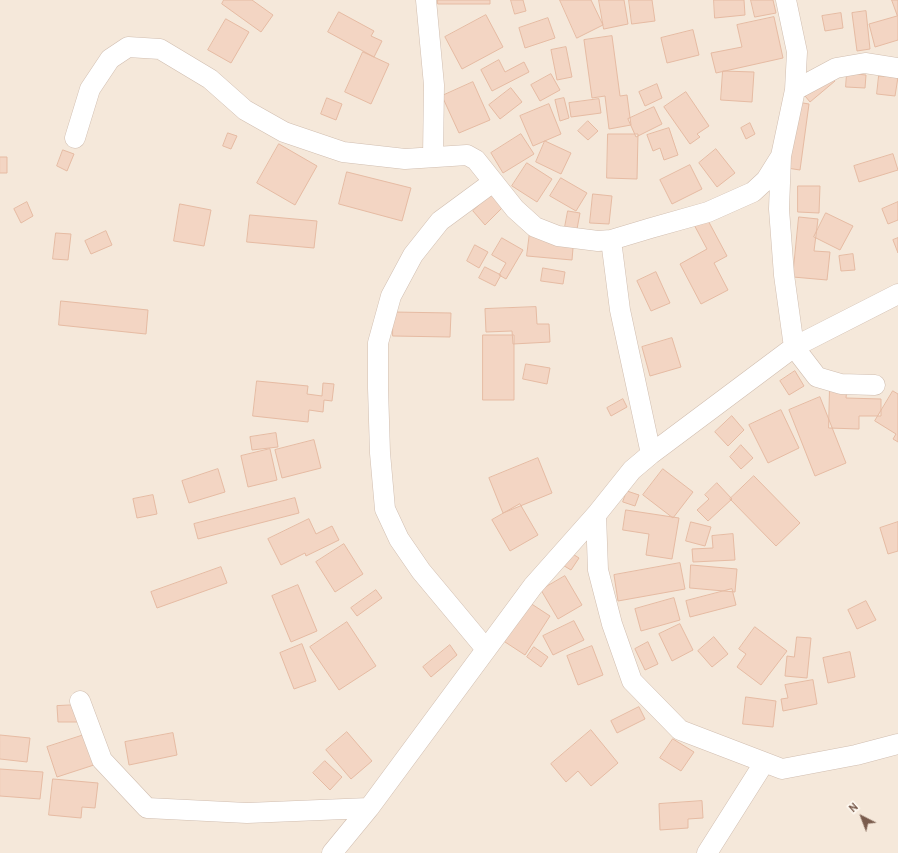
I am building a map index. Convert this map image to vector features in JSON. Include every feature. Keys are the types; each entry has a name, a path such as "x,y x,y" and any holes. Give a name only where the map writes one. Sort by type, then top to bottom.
{"street":[{"path":"426,0 434,85 433,157"},
{"path":"786,0 796,52 795,90 781,156 779,209 784,274 794,347 817,377 841,384 875,385"},
{"path":"76,138 90,89 110,59 128,47 160,49 210,79 245,110 284,132 343,152 405,159 467,155 476,160 515,209 535,227 558,236 598,241 611,240 708,212 753,192 766,180 781,156"},
{"path":"795,90 836,68 865,63 898,68"},
{"path":"486,649 421,571 399,539 385,509 380,454 378,343 391,296 413,255 440,221 493,182"},
{"path":"611,240 620,310 651,454"},
{"path":"332,853 369,808 533,586 596,515 632,470 651,454 794,347 898,294"},
{"path":"596,515 598,570 612,624 632,681 680,730 782,769 856,755 898,744"},
{"path":"80,701 102,760 147,808 247,813 369,808"},
{"path":"707,853 764,763"}],"shaded area":[{"path":"0,0 898,0 898,853 0,853"}],"building":[{"path":"224,0 252,0 273,15 261,32 222,4"},
{"path":"438,0 490,0 490,4 438,4"},
{"path":"511,0 523,0 526,11 515,14"},
{"path":"560,0 591,0 603,25 577,38"},
{"path":"599,0 624,0 628,24 604,29"},
{"path":"629,0 652,0 655,21 632,24"},
{"path":"714,0 744,0 745,15 715,18"},
{"path":"751,0 773,0 776,13 755,17"},
{"path":"892,0 898,0 898,40 875,47 869,24 897,16"},
{"path":"866,11 870,49 857,51 852,13"},
{"path":"339,12 374,31 371,36 382,41 374,57 328,32"},
{"path":"841,13 843,28 825,31 822,16"},
{"path":"486,15 503,47 462,69 445,37"},
{"path":"774,17 783,58 716,73 711,53 742,47 737,25"},
{"path":"548,18 555,38 525,48 519,28"},
{"path":"226,19 249,32 231,63 208,50"},
{"path":"693,30 699,55 667,63 661,38"},
{"path":"612,36 620,96 627,95 631,125 609,129 605,96 592,98 584,40"},
{"path":"566,47 572,77 557,80 551,50"},
{"path":"363,52 389,64 371,104 345,92"},
{"path":"499,60 505,72 524,62 529,72 492,91 481,70"},
{"path":"826,70 835,81 810,102 801,91"},
{"path":"723,71 754,72 752,102 721,100"},
{"path":"847,73 866,75 865,88 846,87"},
{"path":"551,74 560,90 540,101 531,85"},
{"path":"879,76 898,77 895,96 877,94"},
{"path":"473,82 490,120 459,133 442,96"},
{"path":"657,84 662,98 645,106 639,92"},
{"path":"511,88 522,102 500,119 489,105"},
{"path":"686,92 709,126 697,134 700,137 690,144 664,107"},
{"path":"327,98 342,104 336,120 321,114"},
{"path":"564,98 569,118 560,121 555,100"},
{"path":"599,99 601,113 571,117 569,103"},
{"path":"797,102 809,104 800,170 787,168"},
{"path":"549,104 561,134 533,146 520,116"},
{"path":"654,107 662,124 636,137 628,119"},
{"path":"588,121 598,131 588,140 578,131"},
{"path":"750,123 755,134 746,139 741,128"},
{"path":"669,128 678,155 664,160 660,148 653,151 647,135"},
{"path":"228,133 237,136 231,149 223,146"},
{"path":"521,134 534,154 503,173 491,153"},
{"path":"608,134 638,134 637,179 607,178"},
{"path":"545,141 571,153 561,174 536,162"},
{"path":"279,144 317,166 295,205 257,183"},
{"path":"716,149 735,173 717,187 699,163"},
{"path":"63,150 74,154 67,171 57,166"},
{"path":"893,154 898,170 859,182 854,166"},
{"path":"0,157 7,157 7,173 0,173"},
{"path":"527,163 552,179 537,202 512,186"},
{"path":"690,165 702,189 672,204 660,180"},
{"path":"347,172 411,188 402,221 339,204"},
{"path":"561,178 587,193 576,211 550,196"},
{"path":"798,186 820,186 819,213 798,212"},
{"path":"491,194 503,207 485,225 473,211"},
{"path":"593,194 612,196 609,224 590,223"},
{"path":"27,202 33,216 21,223 14,209"},
{"path":"898,202 898,220 888,224 882,209"},
{"path":"180,204 211,210 204,246 174,241"},
{"path":"568,211 580,213 577,229 565,227"},
{"path":"704,213 727,256 714,263 728,290 701,304 680,264 707,249 691,219"},
{"path":"826,213 853,226 840,250 814,237"},
{"path":"250,215 317,221 314,248 247,242"},
{"path":"799,217 818,219 814,251 830,252 827,280 793,277"},
{"path":"106,231 112,245 91,254 85,241"},
{"path":"530,232 574,236 572,260 527,256"},
{"path":"56,233 71,234 68,260 53,259"},
{"path":"502,238 523,250 506,279 499,275 506,263 492,255"},
{"path":"898,238 898,253 893,240"},
{"path":"475,245 488,252 479,268 467,261"},
{"path":"853,254 855,270 841,271 839,256"},
{"path":"485,267 501,275 495,286 479,278"},
{"path":"543,268 565,272 563,284 541,281"},
{"path":"656,272 670,303 651,311 637,281"},
{"path":"61,301 148,310 146,334 59,325"},
{"path":"536,307 537,324 549,324 550,342 513,344 512,331 486,332 485,309"},
{"path":"393,312 451,313 450,337 393,336"},
{"path":"483,335 514,335 514,400 483,400"},
{"path":"672,338 681,367 650,376 642,347"},
{"path":"526,364 550,368 547,384 523,379"},
{"path":"795,371 804,386 789,395 780,381"},
{"path":"257,381 308,386 307,394 322,396 323,383 334,384 332,401 324,400 323,412 309,410 308,422 253,416"},
{"path":"830,386 847,387 846,398 881,399 881,416 859,416 859,429 829,428"},
{"path":"893,391 898,394 898,442 893,439 896,434 875,421"},
{"path":"820,397 846,463 815,476 789,410"},
{"path":"623,399 627,407 611,416 607,408"},
{"path":"781,410 799,448 768,463 749,425"},
{"path":"732,416 744,430 728,446 715,432"},
{"path":"276,433 278,447 252,450 250,437"},
{"path":"314,440 321,468 282,478 275,450"},
{"path":"741,445 753,458 741,469 730,457"},
{"path":"270,449 277,480 248,487 241,456"},
{"path":"538,458 552,493 503,513 489,478"},
{"path":"218,469 225,492 189,503 182,481"},
{"path":"663,469 693,492 673,518 643,495"},
{"path":"754,476 800,523 776,546 730,499"},
{"path":"717,483 732,499 708,521 697,510 709,499 705,495"},
{"path":"627,491 639,495 635,506 623,502"},
{"path":"153,495 157,514 137,518 133,499"},
{"path":"295,498 299,513 198,539 194,524"},
{"path":"520,504 538,535 510,551 492,520"},
{"path":"626,510 679,518 672,559 646,555 649,534 623,530"},
{"path":"309,519 316,534 332,526 339,540 306,556 305,553 281,565 268,539"},
{"path":"691,522 711,527 705,546 686,541"},
{"path":"898,522 898,551 888,554 880,528"},
{"path":"733,534 735,560 693,562 692,549 713,548 712,536"},
{"path":"344,544 363,574 335,592 316,562"},
{"path":"568,551 579,558 571,570 561,564"},
{"path":"680,563 685,589 618,601 614,575"},
{"path":"691,565 737,569 735,592 690,588"},
{"path":"221,567 227,583 157,608 151,592"},
{"path":"565,576 582,605 558,619 541,590"},
{"path":"298,585 317,631 291,642 272,596"},
{"path":"732,589 736,605 690,617 686,601"},
{"path":"376,590 382,598 357,616 351,608"},
{"path":"674,598 680,620 641,631 635,609"},
{"path":"527,601 550,616 525,655 502,640"},
{"path":"866,601 876,620 857,629 848,610"},
{"path":"574,621 584,640 553,655 543,636"},
{"path":"347,622 376,666 339,690 310,647"},
{"path":"680,624 693,650 672,661 659,634"},
{"path":"755,627 787,651 761,685 737,667 746,654 739,649"},
{"path":"714,637 728,654 712,667 698,651"},
{"path":"797,637 811,638 807,678 785,676 787,656 794,657"},
{"path":"648,642 658,664 645,670 635,649"},
{"path":"302,644 316,681 294,689 280,653"},
{"path":"450,645 457,655 431,677 423,667"},
{"path":"592,646 603,675 578,685 567,656"},
{"path":"534,647 548,657 541,667 527,657"},
{"path":"850,652 855,677 828,683 823,658"},
{"path":"813,680 817,704 783,711 781,699 788,698 785,685"},
{"path":"746,697 776,701 773,727 743,724"},
{"path":"79,705 79,722 58,722 57,706"},
{"path":"639,707 645,719 617,733 611,721"},
{"path":"591,730 618,763 591,786 578,771 566,782 551,764"},
{"path":"347,732 372,761 351,779 326,750"},
{"path":"173,733 177,755 129,765 125,742"},
{"path":"87,734 97,764 57,777 47,747"},
{"path":"0,735 30,738 27,762 0,759"},
{"path":"673,739 694,752 681,771 660,758"},
{"path":"325,761 342,777 330,790 313,773"},
{"path":"0,769 43,772 40,799 0,796"},
{"path":"53,779 98,783 95,808 82,807 81,818 49,815"},
{"path":"702,801 703,818 688,819 688,828 660,830 659,804"}]}
